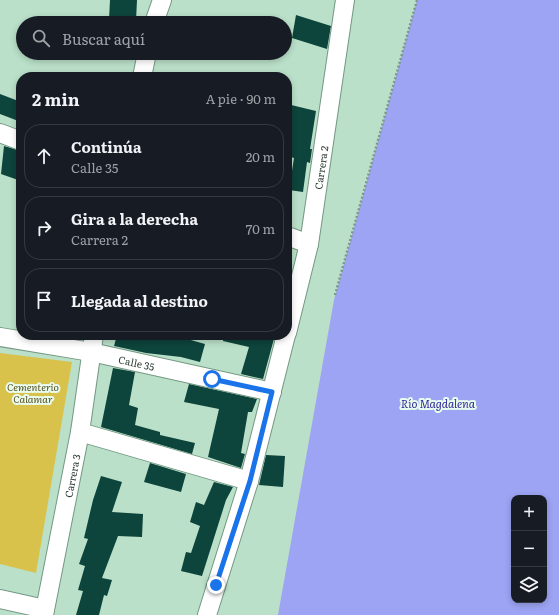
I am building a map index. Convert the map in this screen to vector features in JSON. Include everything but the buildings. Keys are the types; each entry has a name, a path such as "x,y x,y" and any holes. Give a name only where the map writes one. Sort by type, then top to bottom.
{"street":[{"path":"156,16 162,0"},
{"name":"Carrera 2","path":"292,314 309,244 345,0"},
{"path":"143,72 146,60"},
{"path":"0,133 16,139"},
{"path":"292,238 309,244"},
{"name":"Calle 35","path":"0,337 16,338"},
{"name":"Calle 35","path":"40,340 93,344 272,392"},
{"name":"Carrera 2","path":"207,615 250,481 285,340"},
{"name":"Carrera 3","path":"45,612 80,432 93,344"},
{"path":"80,432 250,481"},
{"path":"0,599 45,612"}],"path":[{"path":"335,295 417,0"}],"green space":[{"name":"Cementerio Calamar","path":"0,353 72,362 36,573 0,564"}],"water":[{"name":"Río Magdalena","path":"417,0 559,0 559,615 278,615 334,300"}],"route":[{"path":"212,379 272,392 250,481 216,585"}]}
